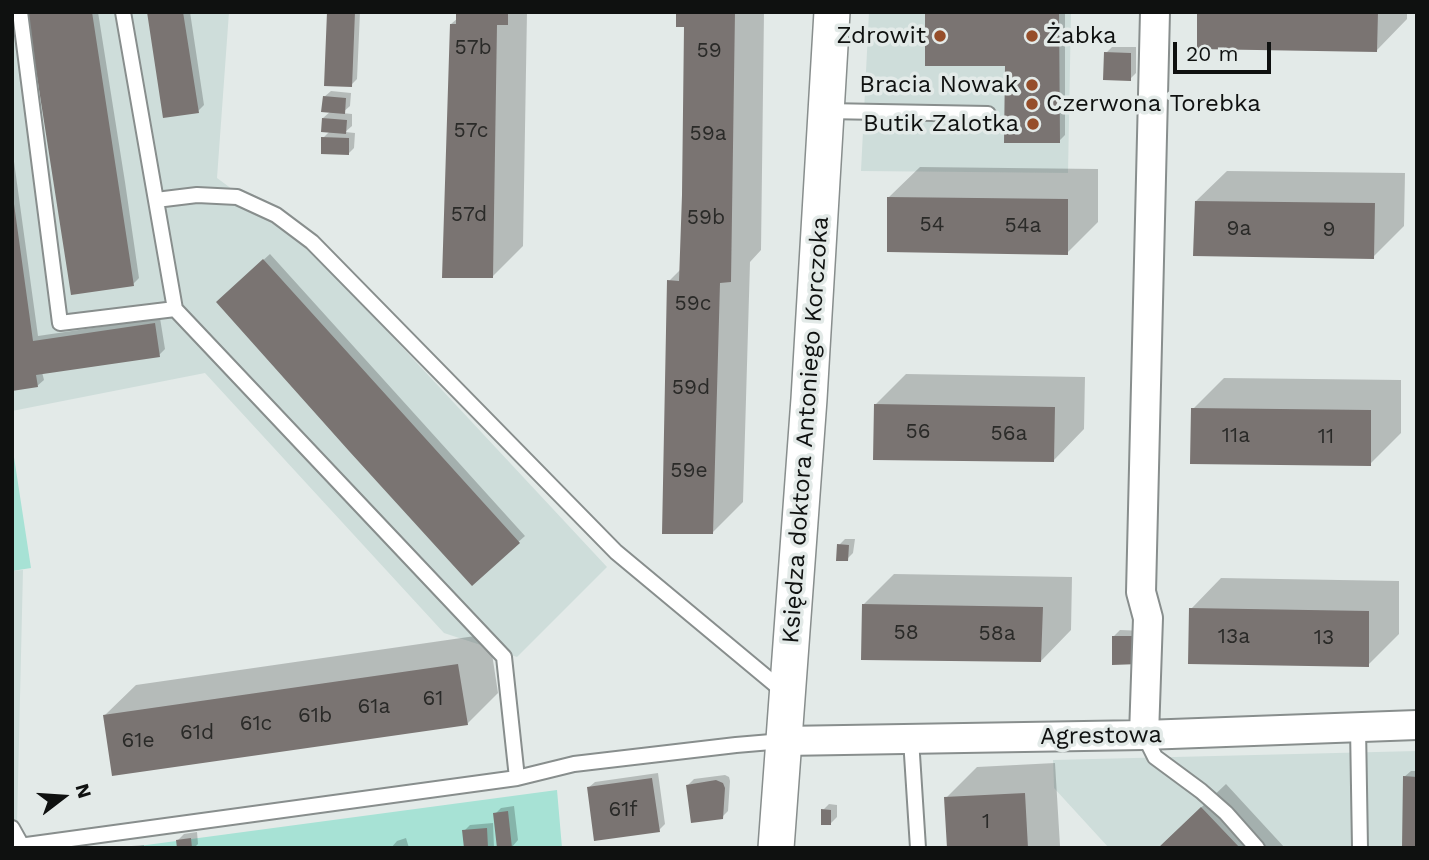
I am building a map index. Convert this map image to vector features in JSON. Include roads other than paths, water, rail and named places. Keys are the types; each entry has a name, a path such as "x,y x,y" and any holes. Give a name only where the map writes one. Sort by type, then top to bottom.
{"street":[{"name":"Księdza doktora Antoniego Korczoka","path":"776,848 809,399 832,12"},
{"path":"1144,735 1148,618 1141,592 1155,12"},
{"name":"Agrestowa","path":"785,741 1144,735 1417,724"}],"lane":[{"path":"20,12 61,323 175,309"},
{"path":"124,12 175,309 504,657 517,778"},
{"path":"826,111 988,114"},
{"path":"156,200 197,195 237,197 276,215 312,242 617,552 788,695"},
{"path":"1358,727 1360,848"},
{"path":"1144,735 1155,757 1226,813 1257,848"},
{"path":"911,739 918,848"},
{"path":"12,828 17,846 517,778 574,764 785,741"}],"place":[{"name":"Zdrowit","path":"940,36"},
{"name":"Żabka","path":"1032,36"},
{"name":"Bracia Nowak","path":"1032,85"},
{"name":"Czerwona Torebka","path":"1032,104"},
{"name":"Butik Zalotka","path":"1033,124"}]}
